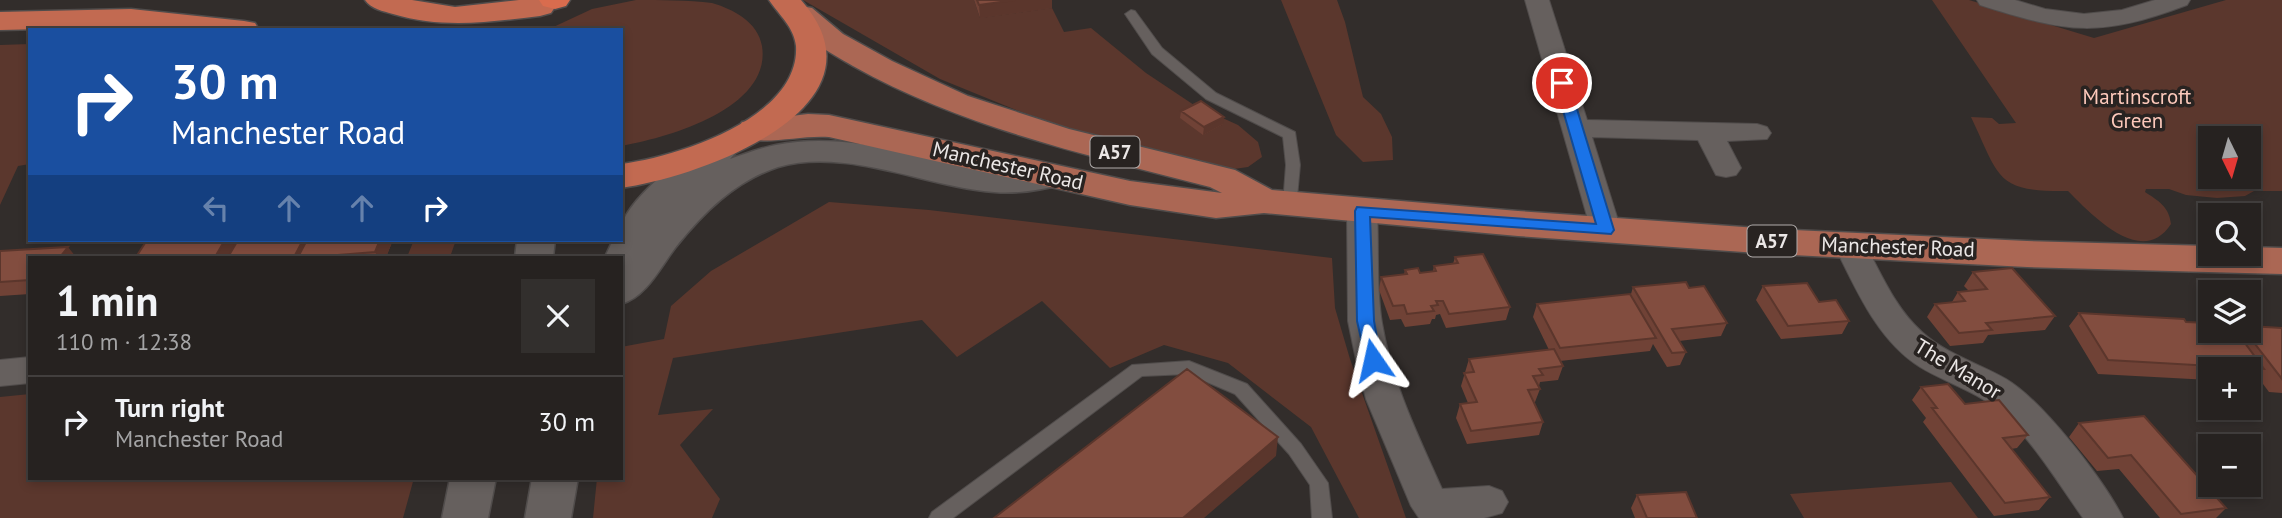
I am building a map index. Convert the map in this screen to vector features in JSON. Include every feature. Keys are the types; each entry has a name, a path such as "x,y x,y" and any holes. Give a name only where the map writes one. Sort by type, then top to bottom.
{"highway":[{"path":"380,0 436,16 474,16 547,3"},
{"path":"504,28 547,3"},
{"name":"A57","path":"623,176 687,161 739,138 791,99 809,71 813,44 810,31 792,7"},
{"path":"0,21 131,18 225,28"}],"main road":[{"name":"Manchester Road","path":"792,7 832,41 881,68 956,103 1059,137 1222,178 1277,202"},
{"name":"Manchester Road","path":"739,138 808,125 829,126 1130,193 1216,206 1277,202 1606,230 1850,245 2282,261"},
{"path":"623,260 629,241 649,210 673,183 739,138"},
{"path":"623,288 709,189 752,164 774,156 825,150 852,152 994,180 1049,176"},
{"path":"465,518 473,480"},
{"path":"548,518 555,480"}],"street":[{"path":"1537,0 1606,230"},
{"path":"1989,0 2042,17 2078,24 2136,17 2178,0"},
{"path":"1575,128 1757,134"},
{"path":"1708,132 1726,168"},
{"path":"1362,211 1365,321 1384,399 1404,447 1430,506 1489,502"},
{"name":"The Manor","path":"1850,245 1878,299 1906,337 1922,351 1994,387 2014,404 2033,424 2105,518"},
{"path":"0,373 28,370"}],"lane":[{"path":"1131,14 1157,51 1212,96 1290,135 1293,148 1277,202"},
{"path":"939,518 1138,370 1189,367 1241,389 1295,449 1319,484 1322,518"}],"green space":[{"path":"636,0 712,3 736,13 750,23 762,46 761,68 751,87 734,103 712,117 663,136 623,146 623,28 551,28 592,9"},
{"path":"803,0 974,0 980,18 1052,8 1064,32 1091,28 1146,73 1194,105 1238,125 1258,142 1262,157 1248,167 1234,169 1203,165 1109,142 1016,110 940,79"},
{"path":"1281,0 1337,0 1363,97 1381,114 1392,137 1393,160 1363,162 1336,135"},
{"name":"Martinscroft Green","path":"1932,0 1969,0 2094,38 2226,0 2282,0 2282,191 2254,191 2245,196 2217,198 2186,195 2169,189 2146,189 2145,192 2166,209 2171,224 2159,236 2146,241 2132,239 2103,223 2068,191 2026,188 2003,177 1988,154 1971,117 1992,118 1999,124 2016,123"},
{"path":"28,44 28,164 18,166 0,205 0,45"},
{"path":"829,202 929,210 1332,258 1335,308 1350,359 1406,518 1359,518 1311,427 1228,363 1164,345 1110,368 1042,301 957,357 922,320 673,358 658,415 713,409 680,445 720,499 712,518 593,518 597,480 623,480 623,347 664,339 671,306 711,271"},
{"path":"413,242 455,242 450,256 407,256"},
{"path":"28,394 28,480 413,480 403,518 0,518 0,397"},
{"path":"1951,482 1978,518 1804,518 1790,494"}],"building":[{"path":"977,0 1015,0 979,5"},
{"path":"1201,101 1224,117 1204,127 1181,111"},
{"path":"146,242 224,242 216,256 137,256"},
{"path":"237,242 302,242 295,256 229,256"},
{"path":"306,242 379,242 375,252 299,256"},
{"path":"68,247 61,256 28,256 28,280 0,282 0,251"},
{"path":"1483,254 1510,307 1449,314 1443,301 1436,301 1438,305 1431,306 1434,311 1407,314 1404,305 1393,306 1381,277 1407,274 1405,270 1418,268 1420,273 1436,271 1434,266 1458,263 1455,257"},
{"path":"2012,268 2055,316 1986,323 1992,330 1959,333 1935,304 1965,301 1958,292 1987,289 1973,272"},
{"path":"1686,282 1689,288 1704,286 1727,323 1672,329 1686,352 1672,353 1633,287"},
{"path":"1807,283 1819,302 1836,300 1849,321 1788,326 1763,286"},
{"path":"1630,294 1656,338 1560,348 1537,304"},
{"path":"2079,313 2184,319 2186,322 2198,322 2198,343 2245,343 2255,357 2198,357 2198,365 2108,360"},
{"path":"2261,327 2282,328 2282,379 2254,343 2261,343"},
{"path":"1554,349 1563,366 1539,369 1543,375 1533,376 1540,389 1528,390 1543,422 1471,431 1460,404 1477,402 1464,373 1474,372 1469,359"},
{"path":"1187,369 1278,437 1183,518 994,518"},
{"path":"1948,384 1965,404 1999,400 2028,435 2003,438 2050,497 2005,503 1932,408 1937,408 1921,387"},
{"path":"2144,416 2198,477 2198,497 2216,497 2226,508 2181,514 2131,455 2108,458 2079,423"},
{"path":"1686,492 1697,518 1647,518 1637,495"}],"route":[{"path":"1373,360 1365,321 1362,211 1606,230 1562,83"}]}
